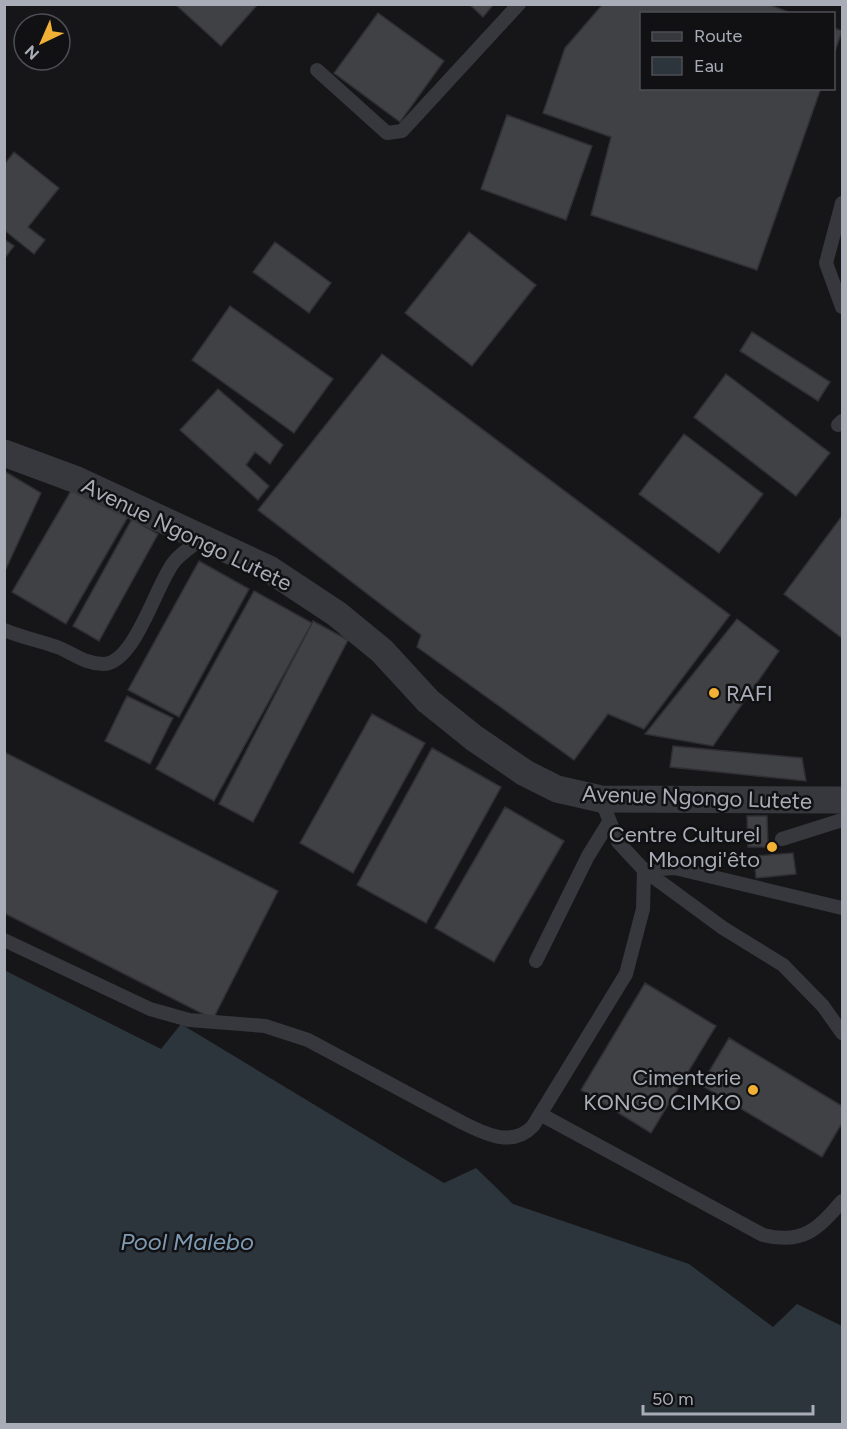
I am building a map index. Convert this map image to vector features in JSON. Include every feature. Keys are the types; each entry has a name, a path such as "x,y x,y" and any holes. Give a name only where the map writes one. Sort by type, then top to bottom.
{"street":[{"name":"Avenue Ngongo Lutete","path":"4,453 77,480 269,569 337,614 382,651 428,701 525,773 605,810 843,800"}],"lane":[{"path":"317,70 387,133 402,131 519,4"},
{"path":"843,203 826,263 843,307"},
{"path":"5,633 60,648 89,663 106,665 117,660 148,613 174,562 202,538"},
{"path":"605,810 618,842 644,870 723,928 783,965 823,1006 843,1034"},
{"path":"536,960 588,856 605,810"},
{"path":"782,839 843,820"},
{"path":"644,870 675,868 843,908"},
{"path":"4,940 150,1009 189,1020 265,1026 308,1040 486,1134 508,1139 524,1135 540,1114 626,974 643,909 644,870"},
{"path":"540,1114 763,1235 784,1240 810,1233 822,1224 843,1201"}],"water":[{"name":"Pool Malebo","path":"4,970 161,1049 181,1024 444,1183 476,1168 513,1204 689,1264 773,1327 797,1304 842,1326 842,1424 5,1424"}],"building":[{"path":"175,4 258,4 221,46"},
{"path":"469,4 494,4 483,17"},
{"path":"603,4 768,4 788,12 640,12 640,90 820,90 757,270 591,215 611,137 543,113 565,48"},
{"path":"378,13 444,61 400,122 334,73"},
{"path":"835,28 842,31 835,51"},
{"path":"507,115 592,146 566,220 481,189"},
{"path":"14,152 59,188 28,227 45,240 34,254 4,230 4,165"},
{"path":"469,232 536,285 472,366 405,313"},
{"path":"4,239 14,246 4,259"},
{"path":"275,242 331,283 309,313 253,272"},
{"path":"230,306 333,379 294,433 192,360"},
{"path":"752,332 830,382 818,401 740,351"},
{"path":"382,354 730,615 644,729 608,714 574,760 417,647 421,635 258,510"},
{"path":"726,374 830,453 796,496 694,417"},
{"path":"218,389 283,445 270,464 255,452 246,465 269,486 258,500 180,430"},
{"path":"684,434 763,494 719,553 639,494"},
{"path":"4,471 41,493 4,573"},
{"path":"75,484 129,515 66,624 12,592"},
{"path":"842,516 842,638 784,594"},
{"path":"132,519 158,534 99,641 73,626"},
{"path":"199,561 249,589 179,717 128,690"},
{"path":"254,591 312,623 214,801 156,769"},
{"name":"RAFI","path":"737,619 779,651 713,746 645,734"},
{"path":"313,621 348,640 253,822 219,804"},
{"path":"127,696 173,718 150,764 105,741"},
{"path":"372,714 425,743 353,873 300,843"},
{"name":"RAFI","path":"673,746 802,758 806,781 670,767"},
{"path":"432,748 501,787 426,923 357,885"},
{"path":"4,752 278,891 213,1019 4,913"},
{"path":"505,807 564,841 494,962 435,928"},
{"path":"747,816 767,816 768,847 748,847"},
{"path":"793,853 796,874 756,878 754,856"},
{"path":"645,983 716,1026 651,1133 581,1090"},
{"path":"729,1038 842,1106 842,1123 822,1157 701,1085"}],"place":[{"name":"RAFI","path":"714,693"},
{"name":"Centre Culturel Mbongi'êto","path":"772,847"},
{"name":"Cimenterie KONGO CIMKO","path":"753,1090"}]}
